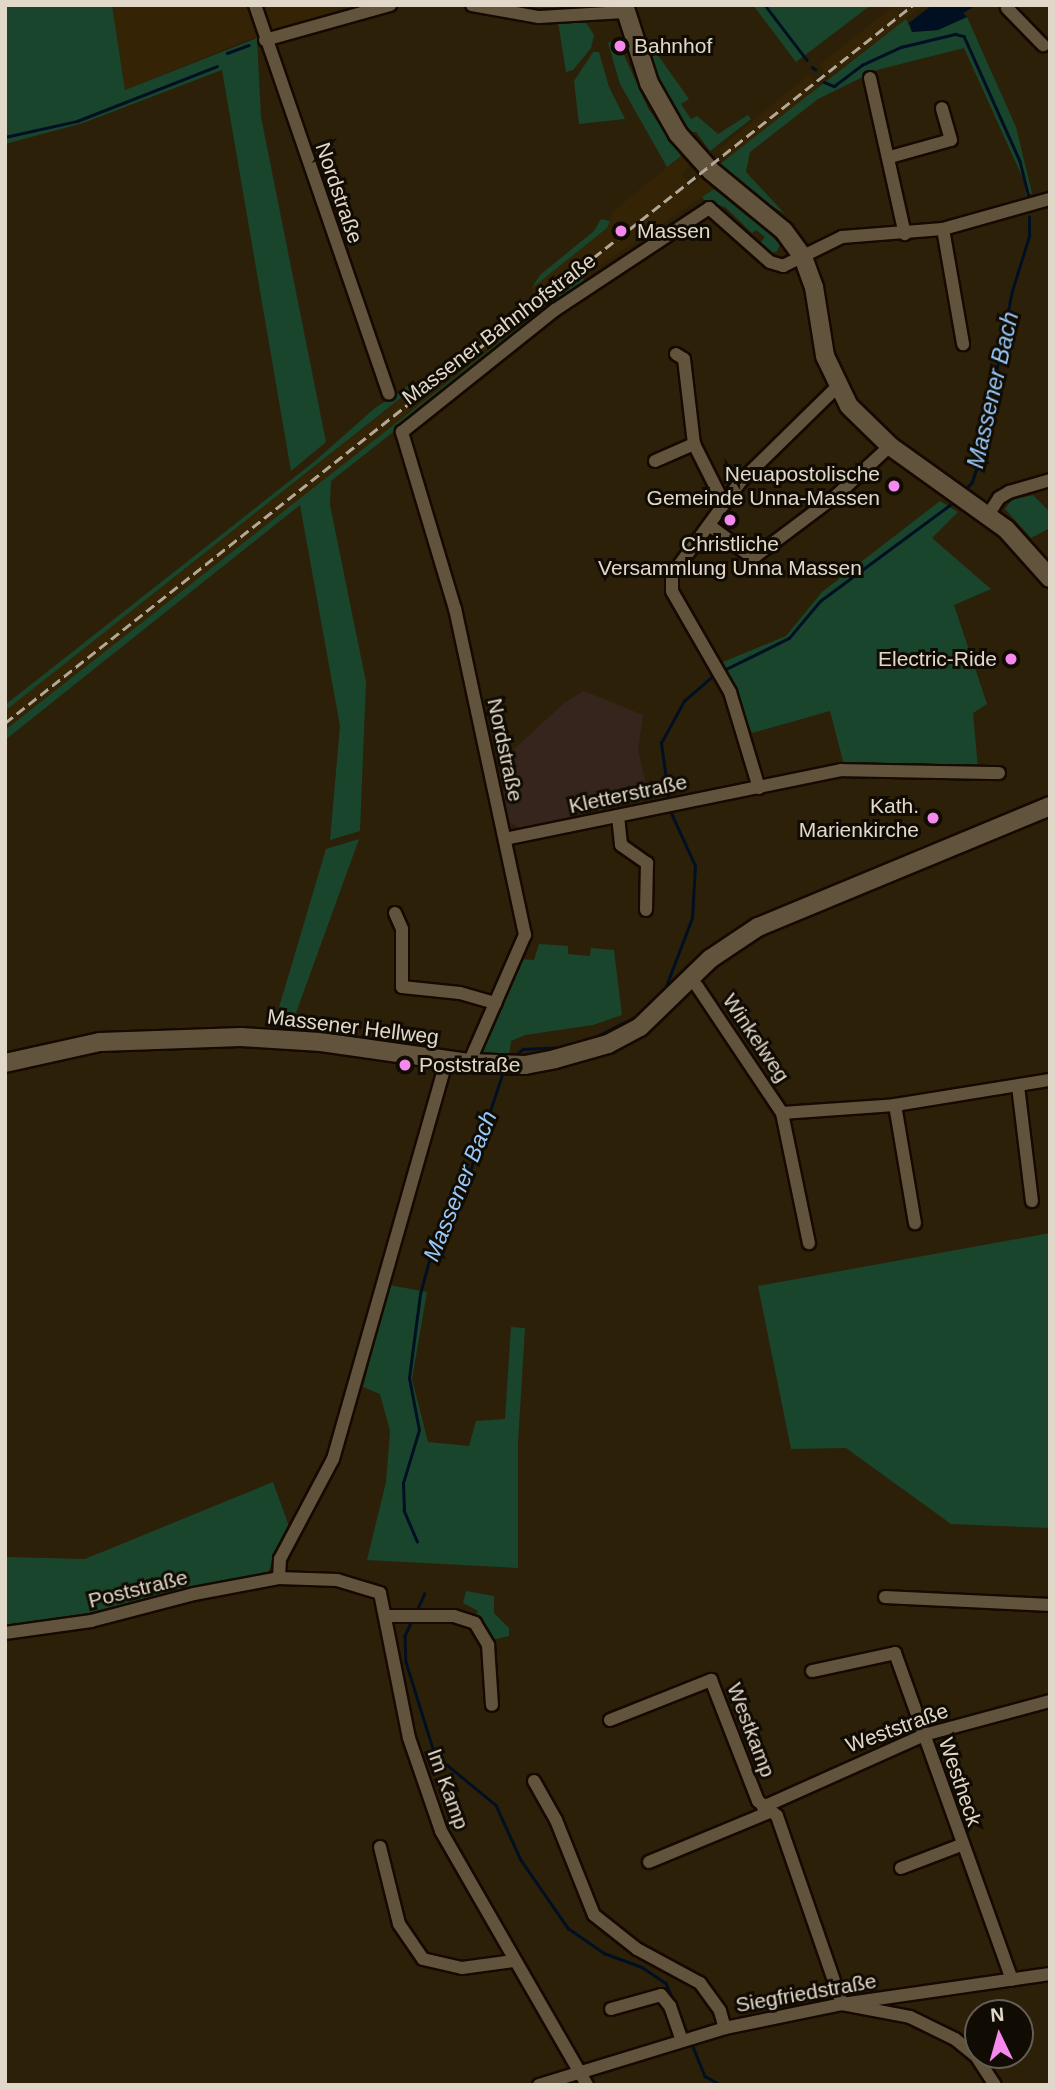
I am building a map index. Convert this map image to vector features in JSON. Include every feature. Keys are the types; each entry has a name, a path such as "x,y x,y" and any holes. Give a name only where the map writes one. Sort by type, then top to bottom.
{"main road":[{"path":"624,9 649,83 678,134 711,171 784,231 803,257 814,287 825,356 837,387 864,424 890,446 988,515 1026,547 1050,578"},
{"name":"Massener Hellweg","path":"5,1063 100,1042 241,1037 321,1042 446,1061 537,1063 608,1044 640,1027 710,960 758,927 1050,806"}],"street":[{"name":"Nordstraße","path":"255,5 389,394"},
{"path":"265,40 390,5"},
{"path":"472,5 539,18 624,9"},
{"path":"1007,8 1047,45"},
{"path":"870,78 890,157 905,234"},
{"path":"890,157 951,141 942,108"},
{"path":"803,257 842,237 943,229 1050,199"},
{"name":"Massener Bahnhofstraße","path":"402,442 402,432 533,327 707,209 715,209 776,265 803,257"},
{"path":"943,229 963,344"},
{"path":"676,354 684,359 694,444 724,504"},
{"path":"759,788 723,676 671,582 709,524 769,451 837,387"},
{"name":"Nordstraße","path":"402,442 454,609 524,934 469,1063"},
{"path":"655,461 694,444"},
{"path":"709,524 753,558 840,493 890,446"},
{"path":"988,515 1009,492 1050,480"},
{"name":"Kletterstraße","path":"505,839 660,805 759,788 841,770 999,773"},
{"path":"618,816 621,845 647,863 646,910"},
{"path":"395,913 402,929 402,987 460,993 496,1003"},
{"name":"Winkelweg","path":"697,986 782,1113 809,1243"},
{"path":"279,1578 280,1559 333,1459 446,1061"},
{"name":"Winkelweg","path":"782,1113 895,1105 1050,1080"},
{"path":"1018,1086 1032,1201"},
{"path":"895,1105 915,1223"},
{"name":"Poststraße","path":"5,1633 91,1621 194,1594 279,1578 337,1580 377,1591"},
{"name":"Im Kamp","path":"377,1591 387,1616 399,1695 441,1831 514,1961 585,2078"},
{"path":"885,1597 1050,1605"},
{"path":"387,1616 463,1617 480,1628 488,1645 492,1705"},
{"name":"Westheck","path":"812,1671 895,1653 961,1845 1012,1980"},
{"name":"Westkamp","path":"610,1720 711,1680 767,1809 777,1816 842,2004"},
{"name":"Weststraße","path":"767,1809 924,1735 1050,1701"},
{"name":"Siegfriedstraße","path":"534,1781 556,1820 594,1915 637,1949 700,1983 720,2011 725,2028 842,2004 1050,1974"},
{"path":"649,1862 767,1809"},
{"name":"Westheck","path":"901,1868 961,1845"},
{"path":"380,1847 399,1924 423,1959 461,1968 514,1961"},
{"path":"611,2009 661,1995 688,2039"},
{"path":"842,2004 910,2017 955,2039 976,2056 995,2085"},
{"path":"539,2085 585,2078 725,2028"}],"shaded area":[{"path":"112,5 337,5 338,17 247,40 125,90"},
{"path":"895,5 924,5 830,77 819,65"},
{"path":"809,74 819,86 729,162 719,150"},
{"path":"681,156 690,167 682,174 691,186 702,178 714,189 582,277 5,730 5,711 533,295 532,288 607,228 612,212"},
{"path":"584,691 643,715 638,749 649,799 520,828 509,822 498,764 564,703"}],"green space":[{"path":"5,5 112,5 125,90 257,38 261,117 326,442 291,471 222,70 83,123 5,144"},
{"path":"753,5 871,5 796,62"},
{"path":"967,17 1016,127 1032,193 1026,196 1025,183 964,48 877,70 818,99 750,152 746,172 785,214 763,201 720,164 906,19 912,32 938,30"},
{"path":"585,21 594,35 591,48 573,70 566,72 558,22"},
{"path":"618,42 648,108 681,156 667,167 620,84 608,43"},
{"path":"655,51 689,99 681,104 691,119 697,116 718,134 748,115 751,119 710,151 696,132 689,132 666,96 649,56"},
{"path":"593,52 599,52 609,87 625,119 579,124 574,81"},
{"path":"714,189 771,235 780,245 777,251 772,253 761,242 765,237 756,230 752,233 725,207 705,201 702,197"},
{"path":"601,219 610,221 607,228 532,288 540,275 594,231"},
{"path":"582,277 588,285 497,350 331,481 330,505 366,682 360,831 330,840 340,726 300,505 5,740 5,730"},
{"path":"414,382 416,386 5,711 5,705 315,461 375,408"},
{"path":"1033,495 1050,512 1050,528 1031,538 1005,509 1012,500"},
{"path":"940,501 958,512 932,538 991,589 954,605 987,704 973,713 978,768 844,765 830,711 752,733 723,662 786,636 822,592"},
{"path":"359,839 292,1024 275,1021 326,849"},
{"path":"539,944 568,946 568,954 590,956 591,948 614,950 622,1015 593,1025 525,1035 511,1041 509,1057 484,1057 479,1052 519,959 534,960"},
{"path":"1050,1233 1050,1528 951,1524 846,1448 791,1449 758,1286"},
{"path":"389,1285 427,1292 412,1379 428,1442 469,1446 476,1421 505,1419 511,1327 525,1328 518,1442 518,1568 367,1560 386,1482 390,1431 380,1394 363,1387"},
{"path":"273,1482 290,1529 268,1572 260,1577 191,1587 89,1613 5,1626 5,1557 85,1559"},
{"path":"466,1591 494,1596 494,1613 509,1628 509,1636 492,1640 475,1617 478,1611 463,1603"}],"water":[{"path":"932,5 977,5 963,13 967,17 938,30 912,32 909,23"}],"waterway":[{"name":"Massener Bach","path":"765,5 807,60"},
{"name":"Massener Bach","path":"824,82 834,86 862,65 901,47 955,34 964,36 1020,161 1029,197"},
{"path":"227,53 249,45"},
{"path":"5,137 77,121 217,66"},
{"name":"Massener Bach","path":"963,492 972,482 979,460 1012,291 1029,236 1029,217"},
{"name":"Massener Bach","path":"724,670 789,638 820,601 954,502"},
{"name":"Massener Bach","path":"669,801 661,743 684,701 715,674"},
{"name":"Massener Bach","path":"646,1009 665,989 692,918 695,866 670,811"},
{"name":"Massener Bach","path":"517,1054 523,1049 564,1047 593,1038 641,1014"},
{"name":"Massener Bach","path":"417,1542 404,1511 403,1483 419,1430 409,1378 420,1294 434,1242 471,1168 502,1075"},
{"name":"Massener Bach","path":"416,1612 424,1594"},
{"name":"Massener Bach","path":"412,1621 405,1636 406,1662 435,1755 496,1805 521,1860 568,1928 604,1953 642,1967 666,1983 688,2034"},
{"name":"Massener Bach","path":"692,2044 705,2076 721,2085"}],"railway":[{"path":"5,723 913,5"}],"place":[{"name":"Bahnhof","path":"620,46"},
{"name":"Massen","path":"621,231"},
{"name":"Neuapostolische Gemeinde Unna-Massen","path":"894,486"},
{"name":"Christliche Versammlung Unna Massen","path":"730,520"},
{"name":"Electric-Ride","path":"1011,659"},
{"name":"Kath. Marienkirche","path":"933,818"},
{"name":"Poststraße","path":"405,1065"}]}
